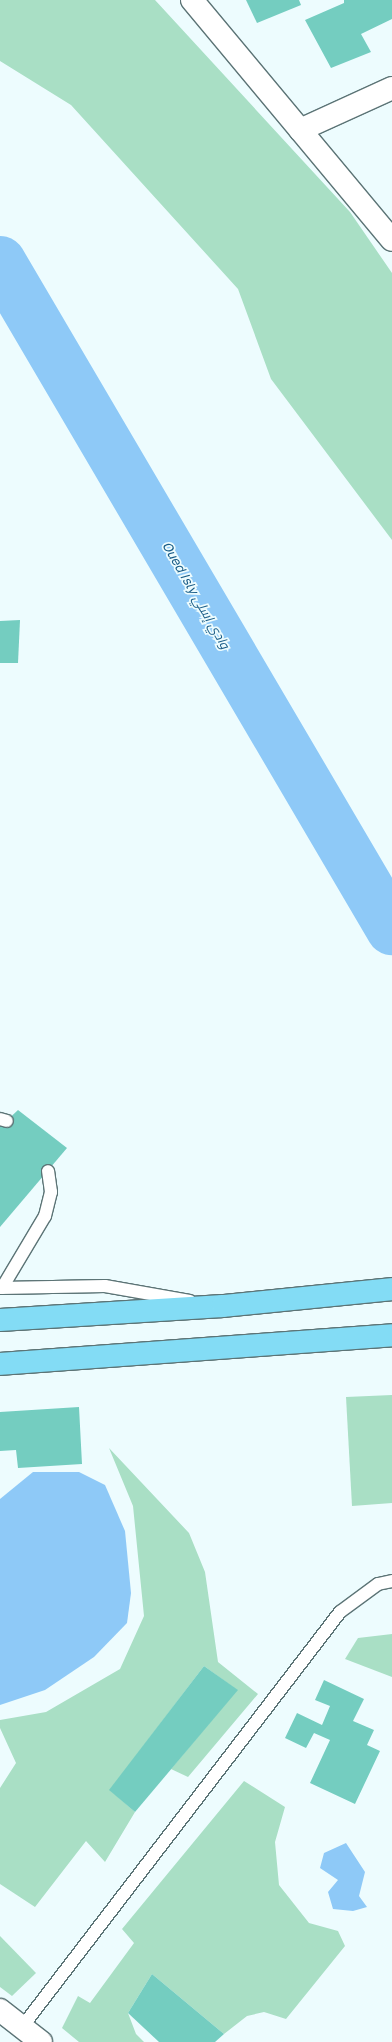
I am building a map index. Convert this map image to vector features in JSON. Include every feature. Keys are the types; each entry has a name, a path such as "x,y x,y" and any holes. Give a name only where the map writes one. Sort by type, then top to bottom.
{"main road":[{"path":"0,1320 223,1306 392,1289"},
{"path":"0,1364 392,1335"}],"street":[{"path":"192,0 392,240"},
{"path":"300,130 392,88"},
{"path":"0,2010 41,2042"}],"lane":[{"path":"1,1288 45,1216 51,1192 48,1171"},
{"path":"1,1288 105,1286 223,1306"},
{"path":"22,2027 340,1612 378,1584 392,1581"}],"green space":[{"path":"0,0 155,0 350,212 392,273 392,540 271,379 238,289 71,105 0,61"},
{"path":"392,1395 392,1503 352,1506 346,1397"},
{"path":"109,1448 189,1533 205,1572 218,1662 258,1694 188,1777 171,1769 237,1690 204,1666 110,1790 135,1812 105,1862 86,1841 35,1907 0,1884 0,1788 16,1763 0,1728 0,1720 46,1712 120,1669 144,1616 133,1506"},
{"path":"392,1634 392,1677 345,1659 358,1638"},
{"path":"244,1781 285,1807 275,1842 279,1885 309,1923 338,1931 345,1946 286,2019 264,2012 247,2016 224,2034 152,1974 128,2013 136,2034 144,2042 79,2042 62,2028 78,1996 90,2003 134,1943 122,1929"},
{"path":"0,1936 36,1973 12,1996 0,1987"}],"water":[{"path":"33,1472 79,1472 105,1485 125,1531 131,1593 127,1623 94,1657 45,1690 0,1705 0,1499"},
{"path":"346,1843 365,1872 359,1896 367,1907 353,1911 333,1909 328,1892 338,1880 320,1868 324,1853"}],"building":[{"path":"246,0 299,0 301,5 257,23"},
{"path":"344,0 392,0 392,19 361,34 371,52 331,68 305,20 344,3"},
{"path":"20,620 18,663 0,663 0,621"},
{"path":"18,1110 67,1148 0,1227 0,1127"},
{"path":"79,1407 82,1464 18,1468 16,1450 0,1451 0,1412"},
{"path":"204,1666 238,1690 135,1812 109,1790"},
{"path":"324,1680 364,1699 353,1721 374,1730 367,1745 380,1751 355,1804 310,1783 330,1740 314,1733 306,1748 285,1738 297,1713 322,1725 330,1706 315,1700"},
{"path":"152,1974 224,2034 215,2042 159,2042 128,2013"}],"waterway":[{"name":"Oued Isly وادي إسلي","path":"0,262 392,929"}]}
